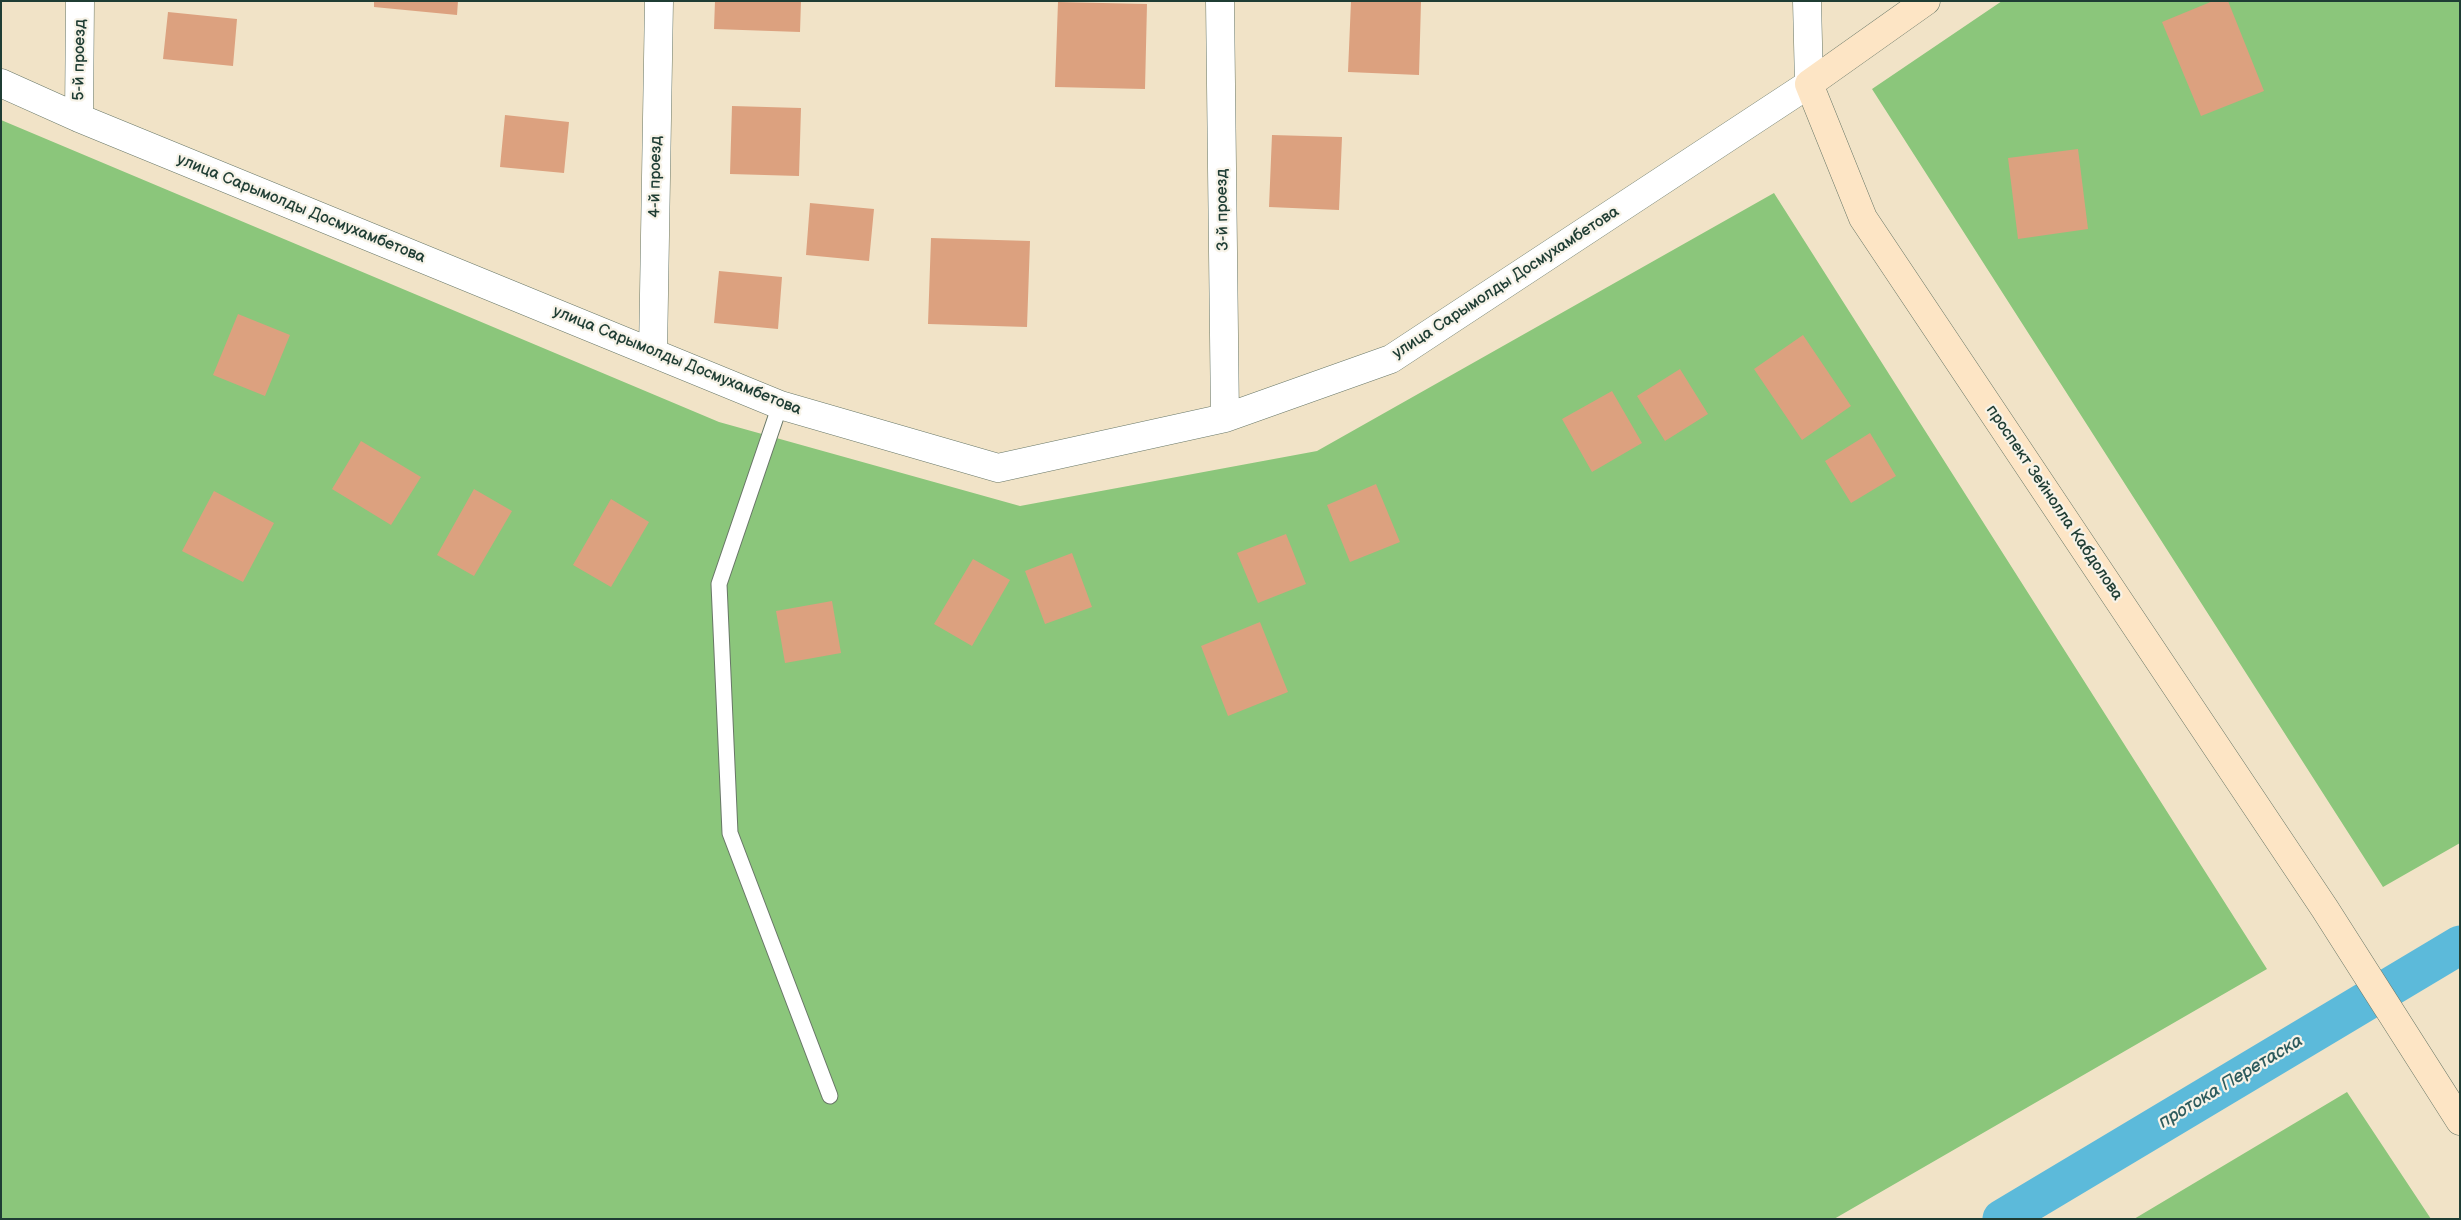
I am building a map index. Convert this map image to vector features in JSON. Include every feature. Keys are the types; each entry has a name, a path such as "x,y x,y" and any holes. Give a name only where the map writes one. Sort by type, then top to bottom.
{"main road":[{"name":"улица Сарымолды Досмухамбетова","path":"1809,84 1926,1"},
{"name":"проспект Зейнолла Кабдолова","path":"1809,84 1862,218 2325,909 2460,1121"}],"street":[{"name":"5-й проезд","path":"79,118 80,1"},
{"name":"4-й проезд","path":"653,353 659,1"},
{"name":"3-й проезд","path":"1220,1 1225,418"},
{"path":"1807,1 1809,84"},
{"name":"улица Сарымолды Досмухамбетова","path":"1,83 79,118 780,405 998,468 1225,418 1391,359 1809,84"}],"lane":[{"path":"780,405 719,584 730,833 830,1096"}],"green space":[{"path":"2002,1 2460,1 2460,843 2383,887 1872,89"},
{"path":"1,120 719,422 1020,506 1317,451 1774,193 2267,969 1834,1219 1,1219"},
{"path":"2347,1092 2431,1219 2134,1219"}],"building":[{"path":"374,1 458,1 457,15 374,7"},
{"path":"715,1 801,1 800,32 714,29"},
{"path":"1351,1 1421,2 1419,75 1348,72"},
{"path":"2213,1 2228,1 2264,91 2201,116 2162,22"},
{"path":"1058,2 1147,4 1145,89 1055,87"},
{"path":"168,12 237,19 233,66 163,59"},
{"path":"732,106 801,108 799,176 730,174"},
{"path":"505,115 569,122 564,173 500,167"},
{"path":"1272,135 1342,137 1339,210 1269,207"},
{"path":"2078,149 2088,229 2018,239 2008,158"},
{"path":"810,203 874,209 869,261 806,255"},
{"path":"931,238 1030,241 1027,327 928,324"},
{"path":"719,271 782,277 778,329 714,323"},
{"path":"238,314 290,335 265,396 213,375"},
{"path":"1803,335 1851,406 1802,440 1754,369"},
{"path":"1680,369 1708,414 1665,441 1637,396"},
{"path":"1612,391 1642,443 1592,472 1562,419"},
{"path":"1870,433 1896,476 1851,503 1825,461"},
{"path":"361,441 421,477 391,525 332,489"},
{"path":"1376,484 1400,542 1350,562 1327,505"},
{"path":"474,489 512,511 474,576 437,555"},
{"path":"214,491 274,523 243,582 182,551"},
{"path":"611,499 649,522 611,587 573,565"},
{"path":"1286,534 1306,584 1258,603 1237,553"},
{"path":"1072,553 1092,607 1045,624 1025,571"},
{"path":"973,559 1010,580 972,646 934,624"},
{"path":"832,601 841,653 785,663 776,611"},
{"path":"1260,622 1288,692 1228,716 1201,646"}],"waterway":[{"name":"протока Перетаска","path":"2002,1219 2460,945"}]}
